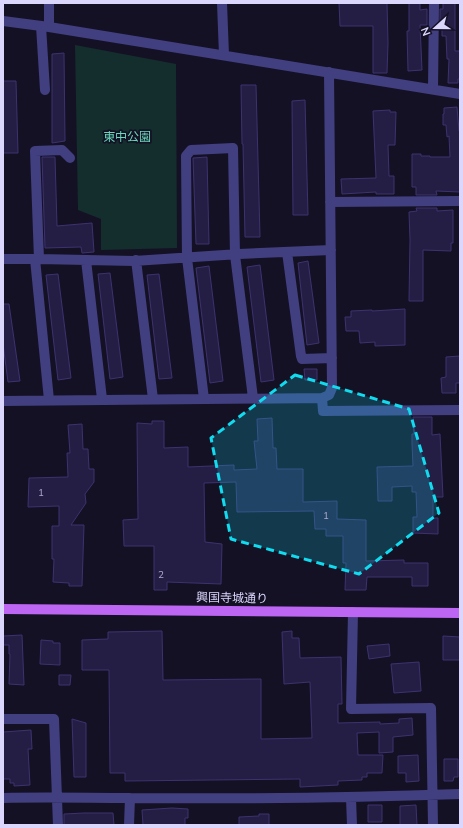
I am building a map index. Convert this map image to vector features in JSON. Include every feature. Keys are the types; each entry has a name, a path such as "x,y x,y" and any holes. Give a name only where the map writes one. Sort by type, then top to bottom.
{"main road":[{"name":"興国寺城通り","path":"3,608 460,613"}],"street":[{"path":"45,90 45,26 50,3"},
{"path":"222,3 224,55"},
{"path":"434,3 434,89"},
{"path":"3,21 45,26 460,94"},
{"path":"3,401 322,398 329,395 332,388 332,358 328,72"},
{"path":"204,399 187,258 186,156 191,150 233,148 234,255 253,398"},
{"path":"49,400 37,259 35,151 62,150 70,158"},
{"path":"330,202 460,201"},
{"path":"3,259 136,260 331,250"},
{"path":"287,252 302,359 332,358"},
{"path":"86,260 102,400"},
{"path":"136,260 153,399"},
{"path":"322,398 323,411 460,410"},
{"path":"353,612 351,709 431,708 433,825"},
{"path":"3,719 54,719 58,825"},
{"path":"3,798 352,798 460,794"},
{"path":"129,825 130,798"},
{"path":"352,798 352,825"}],"highlighted area":[{"path":"295,375 409,409 439,513 359,574 231,539 211,438"}],"green space":[{"name":"東中公園","path":"75,45 176,64 177,248 101,250 101,219 78,210"}],"building":[{"path":"339,3 387,3 387,73 373,73 373,26 340,26"},
{"path":"409,3 420,3 420,10 427,9 427,25 420,25 422,70 408,71 407,31 409,31"},
{"path":"443,3 455,3 455,51 460,51 460,79 458,79 458,83 448,83 449,59 447,59 446,36 442,36 442,24 440,24 440,9 443,9"},
{"path":"64,53 65,141 52,143 52,54"},
{"path":"3,81 16,81 18,153 3,153"},
{"path":"241,85 256,85 260,237 245,237"},
{"path":"305,100 308,215 293,215 292,101"},
{"path":"457,107 460,131 460,192 436,191 437,195 416,195 416,187 412,187 412,154 421,154 421,156 430,157 450,157 449,136 447,137 446,125 443,125 443,114 444,108"},
{"path":"390,110 390,112 396,112 395,145 388,145 389,176 394,176 394,194 376,194 376,192 342,194 341,179 376,178 373,111"},
{"path":"42,157 55,157 57,226 92,223 94,252 82,253 81,247 45,248"},
{"path":"207,157 209,244 196,244 193,158"},
{"path":"416,208 437,208 437,211 453,210 453,243 451,243 451,251 423,250 423,301 409,301 409,212 417,211"},
{"path":"308,261 319,343 307,345 298,263"},
{"path":"260,265 274,380 261,382 247,267"},
{"path":"209,266 223,381 210,383 196,268"},
{"path":"110,273 123,377 110,379 98,274"},
{"path":"58,274 71,378 58,380 46,275"},
{"path":"159,274 172,378 159,379 147,275"},
{"path":"3,304 9,304 20,381 8,382 3,344"},
{"path":"405,309 405,345 375,346 375,342 360,343 359,331 346,331 345,317 351,317 351,311"},
{"path":"460,356 460,383 456,383 456,393 442,393 441,378 446,377 446,357"},
{"path":"304,369 317,369 317,380 305,380"},
{"path":"413,417 432,417 432,435 440,434 443,497 433,497 433,518 438,518 438,534 413,533 413,517 417,517 416,492 412,492 412,486 392,487 392,501 378,501 377,467 413,466"},
{"path":"272,418 273,448 276,448 277,469 303,469 303,502 337,501 337,519 366,520 366,561 404,560 404,563 428,563 428,586 412,586 412,577 367,577 366,590 345,590 346,563 343,563 343,536 326,536 326,529 315,529 314,511 237,512 236,482 204,483 205,542 222,544 221,584 167,582 167,590 154,590 154,546 124,546 123,520 138,519 137,423 152,424 152,421 164,421 164,448 188,447 188,467 234,465 234,470 257,469 254,441 258,441 257,419"},
{"path":"82,424 83,449 88,449 89,469 94,469 94,482 85,494 86,503 71,525 84,525 82,586 69,586 69,583 53,582 54,559 52,559 52,526 59,526 59,506 28,507 29,478 68,477 67,453 70,453 68,425"},
{"path":"162,631 163,680 261,679 261,739 312,738 310,682 284,684 282,632 292,631 292,638 299,638 300,658 341,657 342,704 338,704 338,723 399,723 399,719 412,718 413,735 393,737 393,752 379,753 379,732 357,733 358,755 383,755 382,773 367,773 367,777 362,777 362,780 338,781 338,785 300,787 300,779 125,781 125,773 110,773 109,670 82,670 82,640 108,639 108,632"},
{"path":"22,635 24,685 9,684 9,645 3,645 3,636"},
{"path":"443,636 460,637 460,660 443,660"},
{"path":"41,640 60,643 60,665 40,664"},
{"path":"389,644 390,656 369,659 367,646"},
{"path":"419,662 421,691 394,693 391,664"},
{"path":"59,675 71,675 70,685 59,685"},
{"path":"72,719 86,723 86,777 74,777"},
{"path":"31,730 32,749 28,749 30,785 14,786 14,783 10,783 10,779 3,779 3,732"},
{"path":"418,755 419,781 406,782 406,773 398,773 398,756"},
{"path":"444,759 458,759 458,777 454,777 453,781 444,781"},
{"path":"368,805 382,805 382,822 368,822"},
{"path":"416,805 417,825 400,825 400,806"},
{"path":"172,808 188,809 188,818 185,818 185,825 143,825 142,810"},
{"path":"113,813 114,825 64,825 64,814"},
{"path":"259,814 269,814 269,825 239,825 239,817 259,816"}]}
